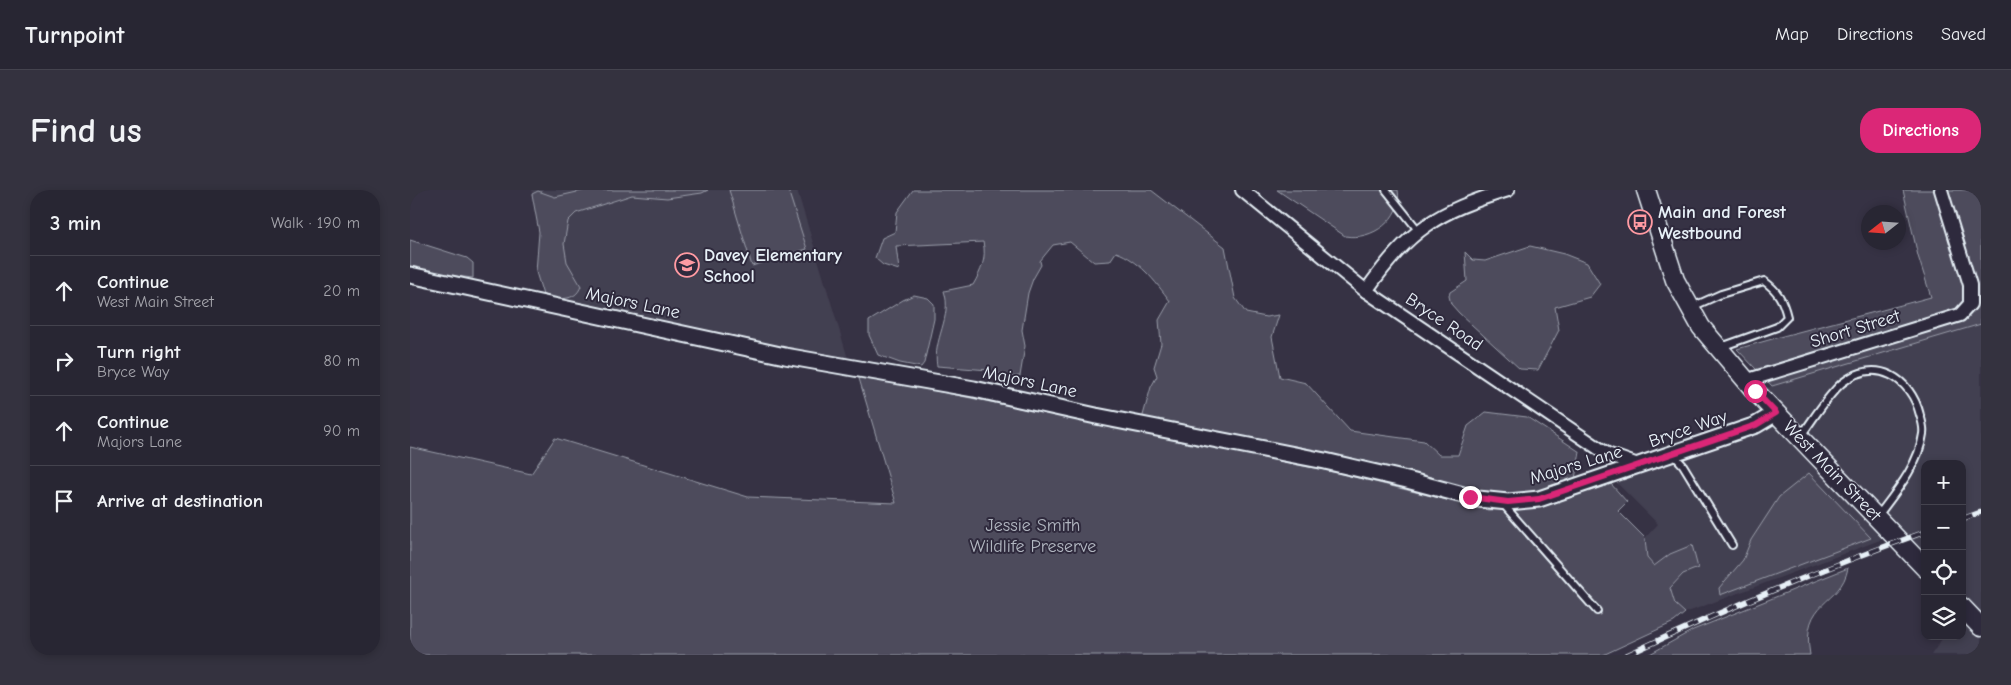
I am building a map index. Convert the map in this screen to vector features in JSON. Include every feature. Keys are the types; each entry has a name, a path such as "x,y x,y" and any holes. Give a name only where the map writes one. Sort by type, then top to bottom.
{"main road":[{"name":"West Main Street","path":"1646,190 1668,260 1689,308 1717,349 1799,438 1921,564"},
{"path":"1966,611 1981,627"}],"street":[{"name":"Bryce Road","path":"1242,190 1366,291 1607,454 1638,465"},
{"path":"1366,291 1394,253 1418,230 1451,210 1508,190"},
{"name":"Short Street","path":"1745,381 1960,315 1970,304 1970,285 1941,190"},
{"name":"Majors Lane","path":"410,275 785,356 974,389 1096,416 1333,463 1478,499 1500,501 1539,499 1638,465"},
{"name":"Bryce Way","path":"1638,465 1756,425 1776,413"}],"lane":[{"path":"1386,190 1418,230"},
{"path":"1689,308 1721,294 1764,281 1776,290 1784,303 1787,317 1777,327 1717,349"},
{"path":"1799,438 1841,384 1851,377 1877,371 1892,374 1901,381 1916,402 1923,432 1920,446 1900,486 1876,518"},
{"path":"1672,453 1683,465 1732,544"},
{"path":"1500,501 1597,611"}],"shaded area":[{"name":"Davey Elementary School","path":"532,190 797,190 849,362 565,303"},
{"path":"1981,324 1981,627 1966,611 1966,460 1921,460 1921,564 1756,393 1776,384"},
{"path":"1775,417 1888,537 1685,613 1675,604 1670,588 1683,574 1698,568 1670,554 1654,567 1647,558 1645,538 1658,524 1612,478"},
{"path":"1966,620 1981,636 1981,655 1931,655 1941,640 1966,640"}],"green space":[{"path":"586,190 708,190 702,193 667,198 632,195 576,213 568,221 564,244 567,262 581,286 579,291 575,295 560,299 543,295 536,272 539,232 532,194 538,191 555,197"},
{"path":"729,190 788,190 807,249 752,266"},
{"path":"913,190 1151,190 1225,247 1235,298 1246,313 1266,317 1279,315 1272,337 1280,377 1306,383 1350,431 1424,441 1439,455 1458,455 1468,426 1486,412 1527,417 1580,452 1574,484 1526,493 1477,493 1142,419 1151,387 1157,376 1154,367 1161,344 1159,320 1170,301 1146,272 1132,260 1116,252 1110,261 1094,262 1070,242 1053,245 1040,261 1041,265 1033,279 1028,293 1022,330 1025,346 1020,376 1010,377 989,370 937,366 937,347 946,310 944,291 973,285 983,264 984,248 983,242 896,246 899,270 883,265 875,258 882,238 895,232 897,212"},
{"path":"1277,190 1398,190 1398,201 1391,219 1384,226 1365,235 1355,237 1345,236"},
{"path":"1903,190 1981,190 1981,324 1772,386 1737,349 1931,297 1918,256"},
{"path":"410,240 467,258 473,263 473,278 437,274 410,268"},
{"path":"1530,246 1564,254 1587,263 1600,284 1590,297 1555,307 1559,330 1538,370 1520,369 1459,313 1451,304 1449,296 1450,292 1467,281 1465,252 1473,260 1485,261"},
{"path":"914,295 928,298 934,304 934,319 924,363 921,367 900,363 878,355 869,335 869,321"},
{"name":"Jessie Smith Wildlife Preserve","path":"858,375 1338,473 1488,510 1531,508 1611,484 1627,502 1618,511 1645,538 1647,558 1654,566 1670,554 1692,545 1698,568 1683,574 1670,588 1675,604 1685,613 1674,622 1603,655 410,655 410,447 531,474 555,438 748,497 896,503"},
{"path":"1809,473 1871,538 1720,595 1719,588 1743,560 1751,540 1779,497"},
{"path":"1848,568 1838,590 1816,613 1811,623 1808,637 1810,655 1648,655 1693,630"}],"railway":[{"path":"1966,518 1981,512"},
{"path":"1627,655 1775,590 1921,533"}],"place":[{"name":"Main and Forest Westbound","path":"1640,222"},
{"name":"Davey Elementary School","path":"687,265"}],"route":[{"path":"1470,497 1508,502 1539,499 1571,490 1672,453 1765,422 1776,413 1755,391"}]}
